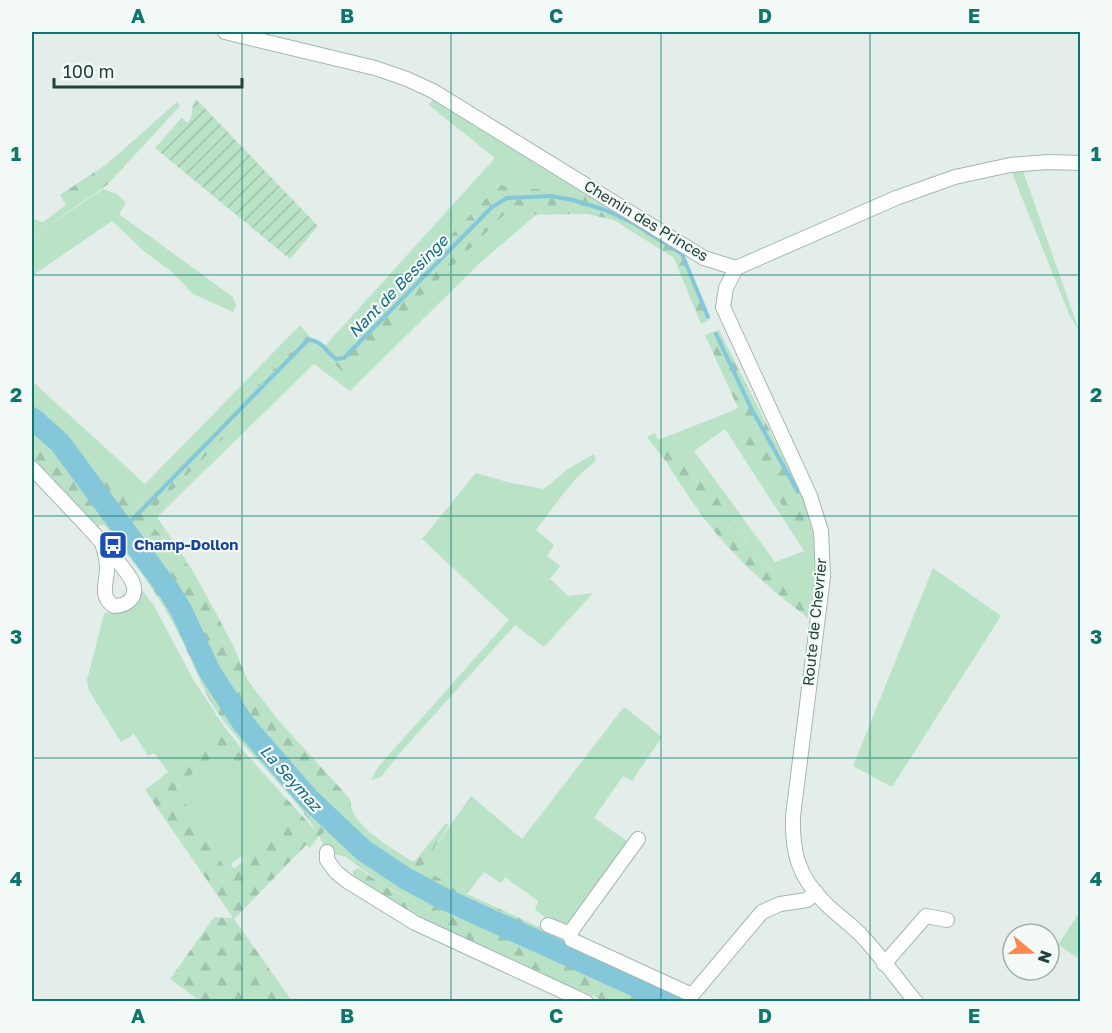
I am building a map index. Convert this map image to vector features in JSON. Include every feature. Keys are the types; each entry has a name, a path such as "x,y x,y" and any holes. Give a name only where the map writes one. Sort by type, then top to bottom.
{"street":[{"name":"Chemin des Princes","path":"225,32 328,55 407,79 433,91 704,258 736,268"},
{"path":"736,268 896,198 955,177 1010,165 1048,162 1080,163"},
{"name":"Route de Chevrier","path":"736,268 726,288 723,307 802,477 815,510 822,540 823,577 792,837 795,858 802,875 816,892 860,934 916,1002"},
{"path":"32,468 102,543 130,578 134,590 126,604 114,606 105,598 107,561 102,543"},
{"path":"570,934 638,839"},
{"path":"327,852 327,860 347,881 415,923 586,1002"},
{"path":"548,925 570,934 572,940 692,995 762,912 780,904 807,900 816,892"},
{"path":"884,964 926,916 947,920"}],"green space":[{"path":"196,99 318,226 290,259 155,148 182,118 187,123 191,119"},
{"path":"433,99 586,194 499,185 331,361 344,373 504,215 536,215 481,262 350,391 314,364 157,517 193,571 145,518 318,342 323,348 495,158 429,105"},
{"path":"177,102 180,106 107,185 32,237 32,219 43,222 66,205 60,195 107,164"},
{"path":"1023,171 1080,333 1069,314 1012,173"},
{"path":"499,185 586,194 681,255 708,321 701,324 674,258 614,220 587,214 504,215 344,373 331,361"},
{"path":"103,189 117,194 126,203 119,214 233,297 236,306 233,312 193,294 172,272 145,252 112,221 32,276 32,237"},
{"path":"300,325 308,335 139,502 113,471 32,399 32,381 145,484"},
{"path":"719,330 803,496 812,526 805,530 794,526 733,421 732,411 738,408 705,335"},
{"path":"308,335 318,342 145,518 193,571 232,643 248,681 279,721 351,800 356,818 374,836 414,862 446,823 449,825 421,868 467,894 702,1001 604,1001 582,991 571,995 499,962 496,951 470,940 461,945 352,885 353,871 358,868 388,888 429,910 439,894 386,862 338,823 319,836 310,848 306,845 234,919 292,1001 200,1001 170,979 214,917 233,918 145,790 225,728 248,756 238,765 221,749 176,788 228,873 278,830 273,810 283,795 317,832 293,800 215,709 171,620 125,551 104,525 98,526 32,459 32,399 113,471 139,502"},
{"path":"732,411 733,421 794,526 812,526 817,557 813,605 809,606 760,558 731,523 705,477 659,447 664,459 647,437 655,433 658,440","holes":["725,429 804,551 775,562 694,451"]},
{"path":"662,442 674,445 694,462 740,534 759,557 809,606 808,618 750,569 722,541 664,459 658,447"},
{"path":"594,454 596,461 571,484 536,530 554,545 547,556 560,566 550,579 568,596 593,593 544,647 515,625 381,777 371,780 378,767 509,620 422,539 476,473 544,489 568,469"},
{"path":"933,568 1001,616 892,787 853,766"},
{"path":"142,590 153,604 193,679 225,728 169,773 154,753 148,756 134,734 121,742 89,691 87,680 104,614 128,611"},
{"path":"624,707 662,737 632,781 623,776 594,818 630,843 577,918 564,925 548,919 535,910 538,901 505,877 501,883 484,872 467,894 420,868 471,796 522,839"},
{"path":"221,749 238,765 248,756 283,795 273,810 278,830 244,861 241,856 231,864 234,869 228,873 176,788"},
{"path":"338,823 386,862 440,894 429,910 382,884 346,857 327,852 319,836"},
{"path":"1080,911 1080,959 1061,947 1061,940"}],"waterway":[{"name":"Nant de Bessinge","path":"123,529 308,340 320,344 336,359 344,358 492,207 507,198 551,196 573,200 605,210 635,224 682,254 708,317"},
{"name":"Nant de Bessinge","path":"716,334 752,410 798,492"},
{"name":"La Seymaz","path":"32,418 60,443 168,589 181,610 210,672 243,723 308,798 363,850 405,878 440,897 671,1002"}],"place":[{"name":"Champ-Dollon","path":"113,545"}]}
